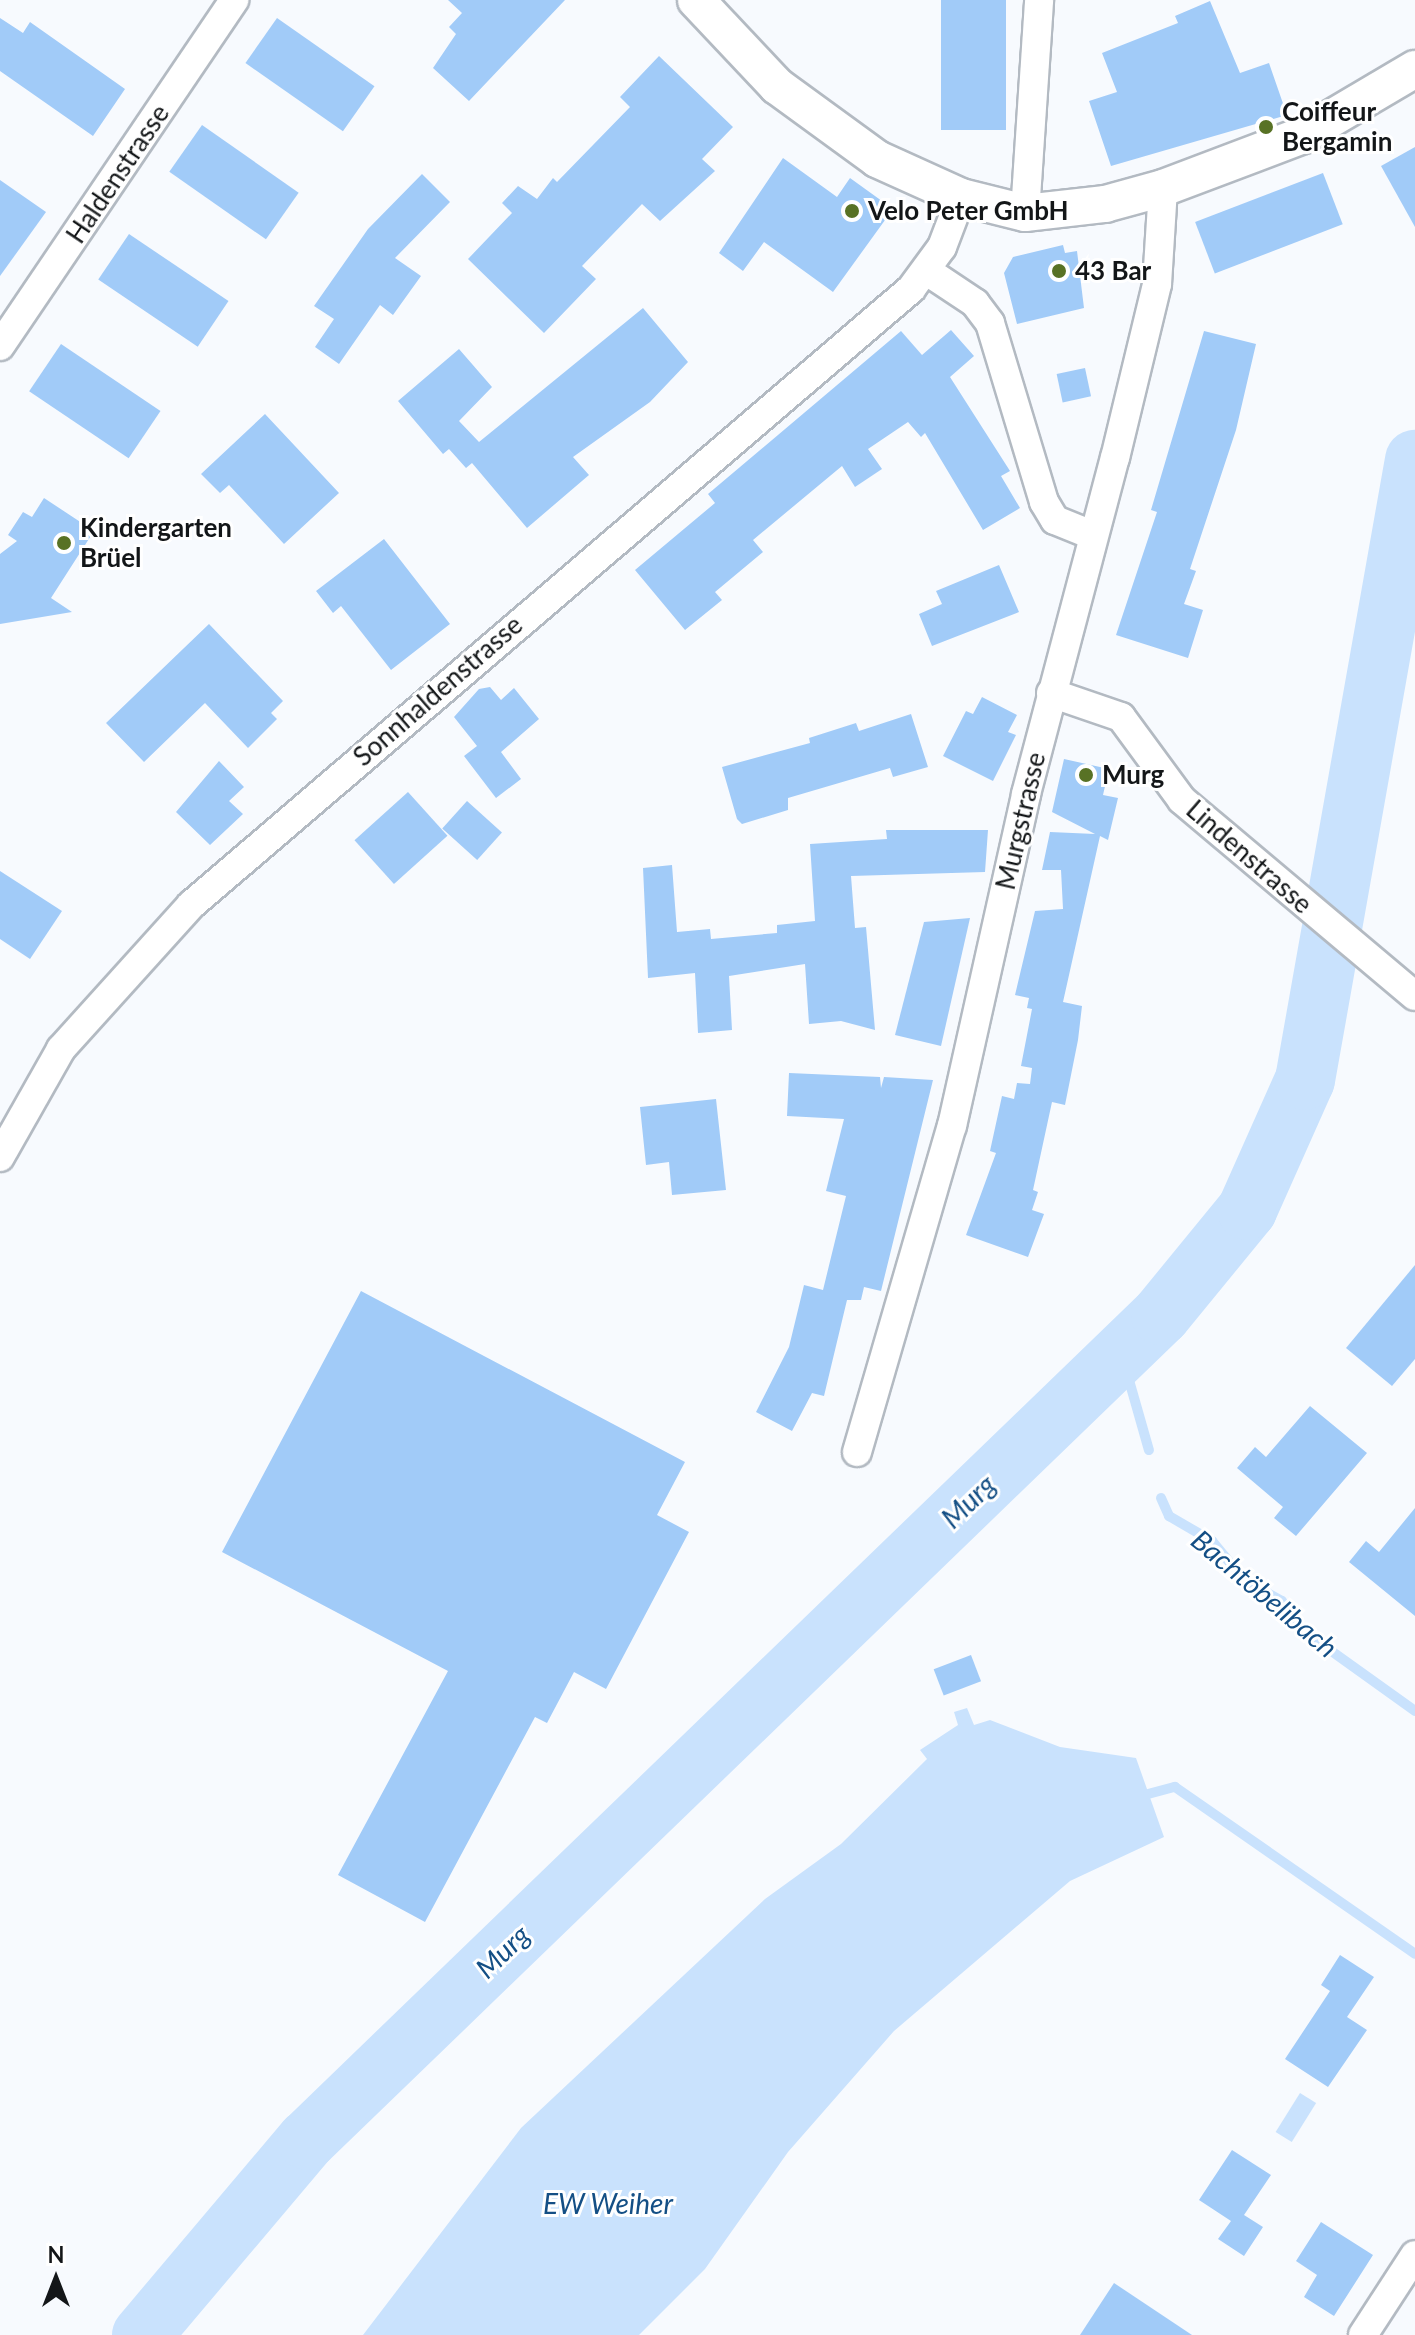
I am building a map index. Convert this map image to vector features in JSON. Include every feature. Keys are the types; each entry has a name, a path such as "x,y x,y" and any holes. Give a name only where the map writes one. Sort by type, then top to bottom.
{"street":[{"name":"Haldenstrasse","path":"0,346 234,0"},
{"path":"696,0 777,86 822,123 877,159 961,197 1025,213 1105,204 1163,188 1303,135 1415,69"},
{"path":"1025,213 1039,0"},
{"name":"Murgstrasse","path":"857,1452 952,1126 1051,693 1157,284 1163,188"},
{"path":"961,197 927,271 975,303 990,323 1044,502 1055,520 1090,534"},
{"name":"Sonnhaldenstrasse","path":"0,1157 61,1049 191,905 927,271"},
{"name":"Lindenstrasse","path":"1051,693 1121,717 1182,800 1272,879 1415,996"},
{"path":"1363,2335 1415,2255"}],"water":[{"name":"EW Weiher","path":"967,1708 974,1725 990,1720 1060,1747 1136,1758 1164,1837 1070,1881 894,2031 788,2152 705,2269 639,2335 363,2335 521,2128 765,1899 841,1844 927,1759 920,1750 958,1725 954,1712"},
{"path":"1300,2093 1316,2103 1292,2142 1276,2132"}],"building":[{"path":"448,0 565,0 469,101 433,68 456,34 449,27 462,13"},
{"path":"941,0 1006,0 1006,130 941,130"},
{"path":"1210,1 1240,73 1269,63 1287,115 1111,166 1089,101 1117,92 1102,53 1178,23 1175,16"},
{"path":"0,18 23,33 30,22 125,89 93,136 0,71"},
{"path":"277,18 374,86 343,131 245,63"},
{"path":"659,56 733,127 702,159 715,171 660,221 642,204 582,266 596,279 544,333 468,259 512,213 502,203 518,186 537,199 553,178 557,182 630,107 620,97"},
{"path":"202,125 299,193 266,239 169,172"},
{"path":"1415,147 1415,227 1381,166"},
{"path":"783,158 837,197 850,178 893,209 833,292 764,242 743,271 719,253"},
{"path":"1323,173 1343,224 1215,273 1195,222"},
{"path":"422,174 450,202 395,258 421,276 393,315 380,305 339,364 315,347 334,319 314,306 368,229"},
{"path":"0,180 46,212 0,276"},
{"path":"129,234 228,301 198,347 98,280"},
{"path":"1063,245 1065,253 1077,251 1084,308 1017,324 1004,273 1013,257"},
{"path":"643,308 688,362 650,402 573,457 589,475 527,528 472,463 466,468 449,449 443,454 398,401 459,349 492,387 459,421 479,442"},
{"path":"951,330 974,356 950,377 1010,471 1001,476 1020,508 983,530 925,433 921,437 908,422 868,449 882,469 855,487 842,466 753,540 763,552 715,592 722,600 685,630 635,570 715,503 708,494 901,331 922,355"},
{"path":"1204,331 1256,344 1236,430 1190,569 1196,571 1184,604 1203,610 1188,658 1116,635 1157,512 1151,510"},
{"path":"61,344 160,411 129,458 29,391"},
{"path":"1085,368 1091,396 1063,402 1057,374"},
{"path":"265,414 339,493 284,544 229,485 220,493 201,474"},
{"path":"44,498 94,531 51,598 72,612 0,624 0,554 17,541 8,535 23,512 32,517"},
{"path":"384,539 450,624 391,670 341,606 333,613 316,591"},
{"path":"999,565 1019,612 932,646 919,614 942,604 936,591"},
{"path":"209,624 283,701 271,713 277,719 248,748 205,703 144,762 106,723"},
{"path":"490,687 501,700 514,688 539,719 501,752 521,779 496,798 464,756 477,746 454,717 479,689"},
{"path":"982,697 1017,715 1008,732 1016,735 993,781 943,756 966,711 973,714"},
{"path":"911,714 928,767 893,777 890,768 788,798 788,810 742,824 737,819 722,767 810,743 809,738 856,723 859,731"},
{"path":"1064,759 1109,769 1103,795 1118,798 1108,840 1100,836 1063,1002 1082,1006 1078,1040 1065,1105 1052,1102 1033,1190 1038,1192 1032,1210 1044,1214 1028,1257 966,1235 996,1153 990,1151 1002,1096 1014,1099 1017,1083 1030,1084 1032,1068 1021,1066 1032,1009 1027,1008 1029,998 1015,995 1035,911 1063,909 1061,870 1042,870 1050,832 1095,834 1052,812"},
{"path":"219,761 244,787 229,801 243,814 210,845 176,812"},
{"path":"408,792 447,836 394,884 354,840"},
{"path":"467,801 502,832 477,860 442,828"},
{"path":"886,830 988,830 985,872 851,876 855,928 866,927 875,1030 841,1021 809,1024 805,964 729,976 732,1030 698,1033 695,973 648,978 643,868 672,865 677,932 710,929 711,939 777,933 777,925 815,921 810,844 887,839"},
{"path":"0,871 62,911 30,959 0,939"},
{"path":"970,918 941,1046 895,1035 924,922"},
{"path":"789,1073 880,1077 881,1088 884,1077 933,1080 881,1291 864,1287 861,1300 847,1300 824,1396 812,1393 792,1431 756,1412 789,1347 804,1285 823,1290 846,1196 826,1191 844,1119 787,1116"},
{"path":"716,1099 726,1190 672,1195 669,1162 646,1165 640,1107"},
{"path":"1415,1265 1415,1359 1392,1386 1346,1348"},
{"path":"361,1291 685,1462 657,1515 689,1532 606,1689 574,1672 547,1723 535,1717 425,1922 338,1875 448,1671 222,1552"},
{"path":"1310,1406 1367,1453 1296,1536 1274,1518 1283,1507 1237,1468 1255,1447 1266,1457"},
{"path":"1415,1508 1415,1616 1349,1562 1366,1541 1379,1552"},
{"path":"971,1655 981,1681 944,1695 934,1669"},
{"path":"1340,1955 1374,1977 1347,2017 1367,2030 1328,2087 1285,2059 1330,1991 1321,1985"},
{"path":"1232,2150 1271,2175 1244,2215 1263,2227 1244,2256 1218,2239 1231,2221 1199,2200"},
{"path":"1321,2222 1373,2255 1334,2316 1304,2297 1317,2275 1296,2261"},
{"path":"1114,2283 1192,2335 1080,2335"}],"waterway":[{"name":"Murg","path":"142,2335 307,2140 1161,1315 1247,1210 1305,1080 1415,460"},
{"path":"1121,1352 1149,1450"},
{"name":"Bachtöbelibach","path":"1161,1498 1169,1516 1212,1541 1244,1580 1282,1601 1302,1630 1415,1711"},
{"path":"1148,1794 1175,1787 1415,1954"}],"place":[{"name":"Coiffeur Bergamin","path":"1266,127"},
{"name":"Velo Peter GmbH","path":"852,211"},
{"name":"43 Bar","path":"1059,271"},
{"name":"Kindergarten Brüel","path":"64,543"},
{"name":"Murg","path":"1086,775"}]}
